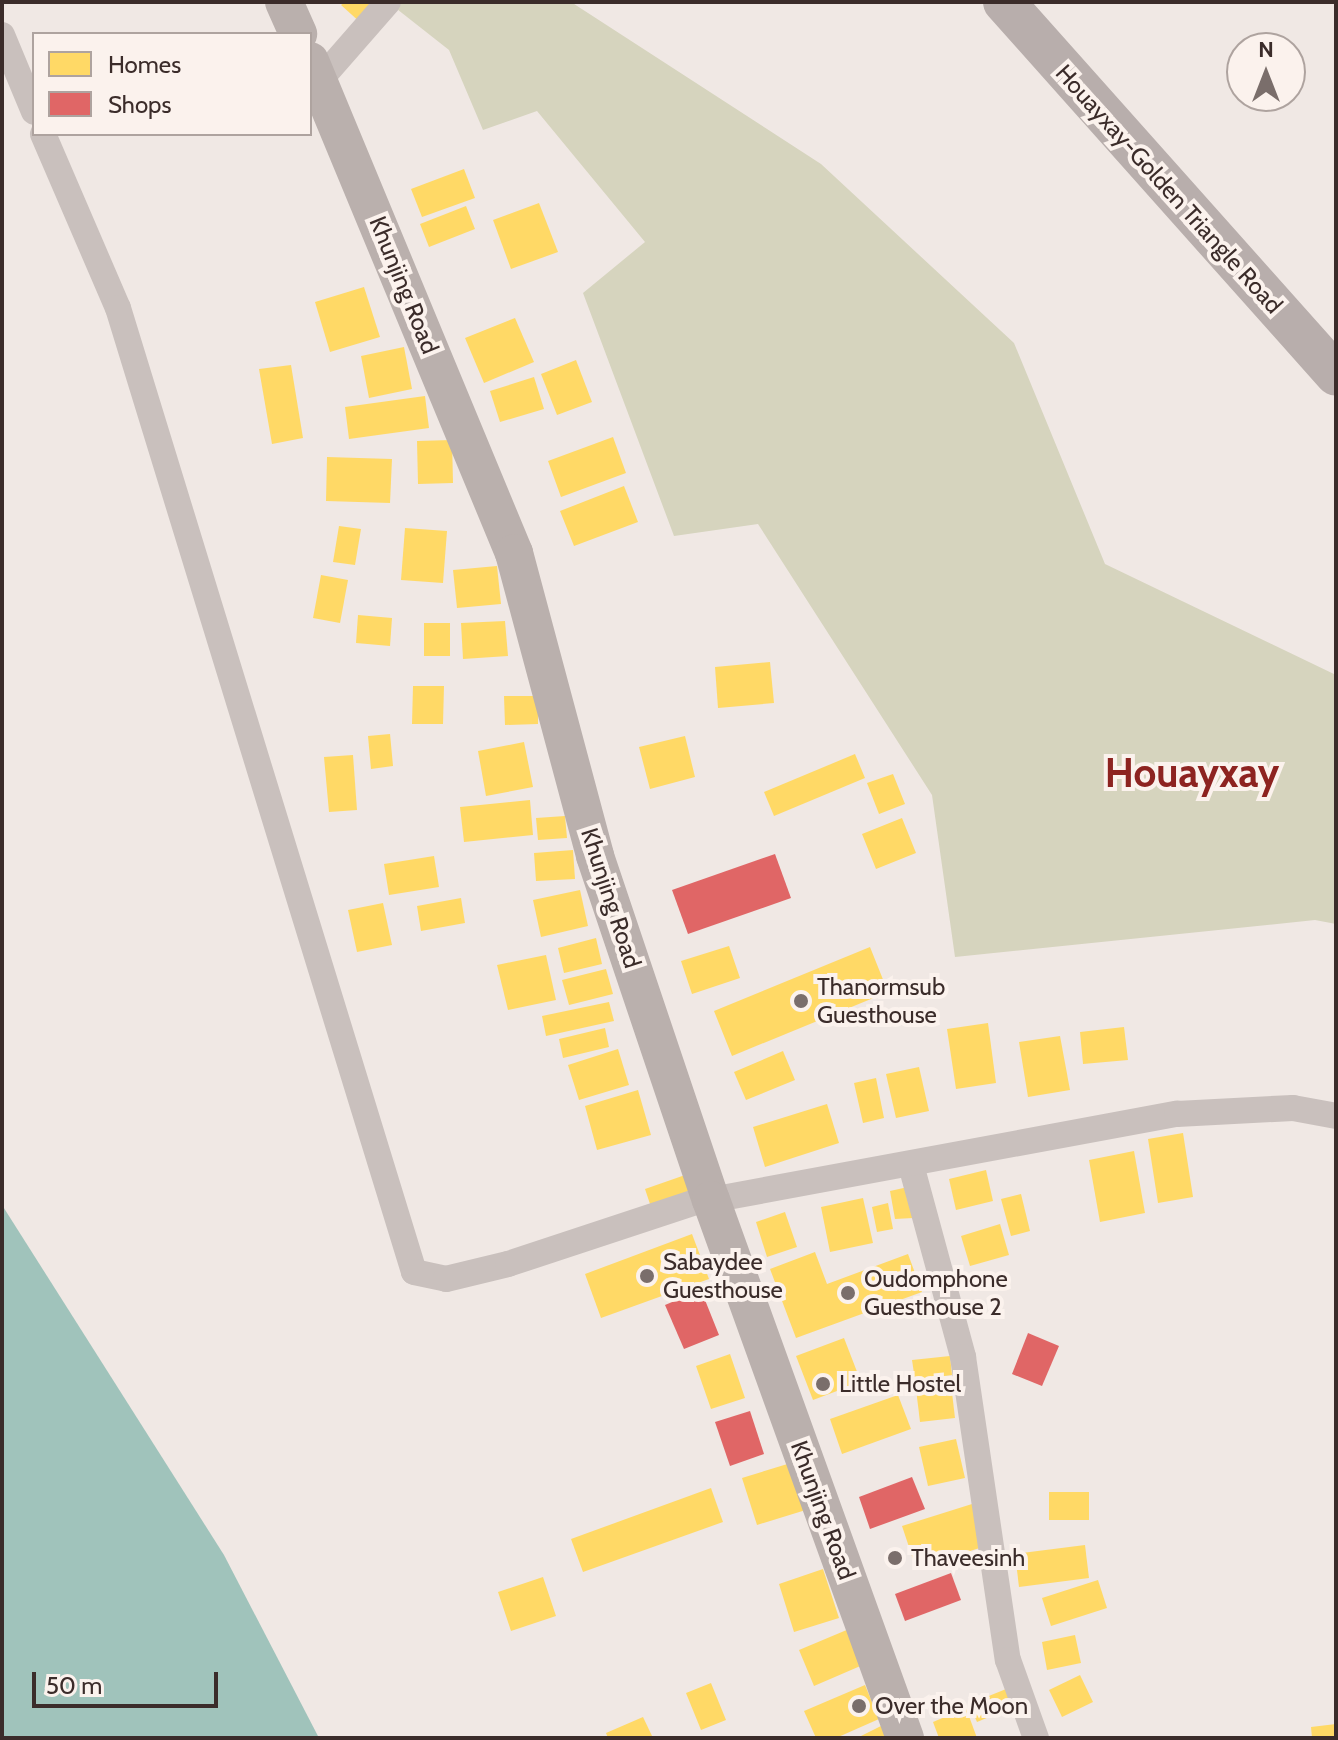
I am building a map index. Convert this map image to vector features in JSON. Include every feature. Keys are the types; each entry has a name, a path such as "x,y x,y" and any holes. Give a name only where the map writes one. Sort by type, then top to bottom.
{"main road":[{"path":"284,2 297,32"},
{"name":"Houayxay-Golden Triangle Road","path":"1004,2 1336,375"},
{"name":"Khunjing Road","path":"314,71 514,553 595,856 711,1199 905,1738"}],"street":[{"path":"314,71 388,2"},
{"path":"2,35 32,107"},
{"path":"44,136 118,308 414,1272 446,1279 508,1264 711,1199 911,1165 1177,1114 1279,1108 1336,1116"},
{"path":"911,1165 963,1357 1008,1660 1036,1738"}],"shaded area":[{"path":"388,2 571,2 821,164 1014,343 1105,564 1336,675 1336,924 1315,920 955,957 932,795 758,524 674,536 583,293 645,242 537,111 483,130 449,50"}],"water":[{"path":"2,1205 224,1555 319,1738 2,1738"}],"building: Homes":[{"path":"345,2 381,2 362,24 341,5"},
{"path":"464,169 475,198 422,217 411,189"},
{"path":"539,203 558,252 511,269 493,220"},
{"path":"466,206 475,229 429,247 420,224"},
{"path":"364,287 380,337 330,352 315,302"},
{"path":"515,318 534,362 484,383 465,338"},
{"path":"404,347 412,389 369,398 361,356"},
{"path":"576,360 592,402 557,415 541,374"},
{"path":"291,365 303,438 272,444 259,369"},
{"path":"534,377 544,409 500,422 490,391"},
{"path":"425,396 429,428 349,439 345,407"},
{"path":"613,437 626,473 561,497 548,461"},
{"path":"452,440 453,483 418,484 417,441"},
{"path":"327,457 392,459 390,503 326,501"},
{"path":"624,486 638,522 574,546 560,511"},
{"path":"339,526 361,529 355,565 333,562"},
{"path":"405,528 447,531 443,583 401,580"},
{"path":"497,566 501,604 457,608 453,570"},
{"path":"321,575 348,580 340,623 313,618"},
{"path":"358,615 392,618 390,646 356,643"},
{"path":"505,621 508,656 463,659 461,623"},
{"path":"424,623 450,623 450,656 424,656"},
{"path":"770,662 774,703 718,708 715,667"},
{"path":"413,686 444,686 443,724 412,724"},
{"path":"504,696 538,696 538,724 505,725"},
{"path":"390,734 393,766 371,769 368,736"},
{"path":"685,736 695,777 650,789 639,747"},
{"path":"524,742 533,787 486,796 478,751"},
{"path":"855,754 865,778 774,816 764,792"},
{"path":"353,755 357,810 329,812 324,757"},
{"path":"893,774 905,804 879,814 867,783"},
{"path":"530,800 533,835 464,842 460,807"},
{"path":"565,816 567,838 538,840 536,818"},
{"path":"902,818 916,853 876,869 862,834"},
{"path":"573,850 575,879 536,881 534,853"},
{"path":"434,856 439,887 389,895 384,864"},
{"path":"580,890 588,926 541,937 533,900"},
{"path":"461,898 465,923 421,931 417,906"},
{"path":"383,903 392,945 357,952 348,910"},
{"path":"596,938 602,964 564,973 558,948"},
{"path":"729,946 740,978 692,994 681,961"},
{"name":"Thanormsub Guesthouse","path":"870,947 888,992 732,1056 714,1011"},
{"path":"546,955 556,1000 508,1010 497,965"},
{"path":"606,969 613,994 569,1005 562,980"},
{"path":"609,1002 614,1021 546,1036 542,1016"},
{"path":"988,1023 996,1083 956,1089 947,1029"},
{"path":"1124,1027 1128,1060 1083,1064 1080,1032"},
{"path":"605,1028 609,1047 563,1058 559,1039"},
{"path":"1060,1036 1070,1090 1028,1097 1019,1042"},
{"path":"618,1049 629,1085 579,1100 568,1065"},
{"path":"783,1051 795,1080 746,1100 734,1072"},
{"path":"919,1067 929,1111 896,1118 886,1074"},
{"path":"876,1078 884,1118 863,1123 854,1083"},
{"path":"638,1090 651,1135 597,1150 585,1106"},
{"path":"827,1104 839,1143 765,1167 753,1127"},
{"path":"1183,1133 1193,1197 1158,1203 1148,1139"},
{"path":"1134,1151 1145,1213 1100,1222 1089,1160"},
{"path":"986,1170 993,1201 956,1210 949,1179"},
{"path":"688,1174 697,1198 653,1213 645,1189"},
{"path":"908,1187 913,1218 895,1219 890,1191"},
{"path":"1021,1194 1030,1231 1011,1236 1001,1199"},
{"path":"863,1198 873,1243 830,1252 821,1207"},
{"path":"888,1203 893,1229 877,1232 872,1207"},
{"path":"785,1212 797,1247 767,1257 756,1222"},
{"path":"1000,1224 1009,1255 970,1266 961,1236"},
{"name":"Sabaydee Guesthouse","path":"692,1234 709,1279 601,1318 585,1274"},
{"name":"Oudomphone Guesthouse 2","path":"815,1252 827,1284 908,1254 922,1292 796,1338 770,1269"},
{"path":"844,1338 861,1382 813,1400 796,1356"},
{"path":"730,1354 745,1398 711,1409 696,1366"},
{"path":"950,1356 952,1375 915,1380 912,1360"},
{"path":"951,1384 955,1418 920,1422 916,1389"},
{"path":"898,1395 911,1429 842,1454 830,1419"},
{"path":"956,1439 965,1478 928,1486 919,1447"},
{"path":"794,1462 809,1509 757,1525 742,1478"},
{"path":"711,1488 723,1522 583,1572 571,1539"},
{"path":"1049,1492 1089,1492 1089,1520 1049,1520"},
{"path":"972,1504 986,1546 916,1568 902,1526"},
{"path":"1085,1545 1089,1578 1019,1587 1015,1554"},
{"path":"823,1569 839,1618 794,1632 779,1584"},
{"path":"543,1577 556,1616 511,1631 498,1592"},
{"path":"1098,1580 1107,1608 1051,1626 1042,1598"},
{"path":"849,1629 865,1664 814,1686 799,1650"},
{"path":"1075,1635 1081,1663 1047,1670 1042,1642"},
{"path":"1080,1675 1093,1702 1062,1717 1049,1690"},
{"path":"711,1683 726,1720 701,1730 686,1693"},
{"path":"865,1685 879,1719 836,1738 816,1738 804,1711"},
{"path":"1016,1685 1023,1703 977,1722 969,1704"},
{"path":"966,1708 977,1738 939,1738 933,1722"},
{"path":"643,1717 653,1738 608,1738 606,1733"},
{"path":"1336,1724 1336,1738 1312,1738 1311,1727"},
{"path":"883,1725 889,1738 857,1738"}],"building: Shops":[{"path":"775,854 791,898 688,934 672,890"},
{"path":"701,1290 719,1335 684,1349 665,1305"},
{"path":"1028,1333 1059,1346 1042,1386 1012,1374"},
{"path":"750,1411 764,1454 730,1466 715,1422"},
{"path":"912,1477 925,1509 870,1529 859,1497"},
{"path":"951,1573 961,1600 905,1621 895,1594"}],"place":[{"name":"Thanormsub Guesthouse","path":"801,1001"},
{"name":"Sabaydee Guesthouse","path":"647,1276"},
{"name":"Oudomphone Guesthouse 2","path":"848,1293"},
{"name":"Little Hostel","path":"823,1384"},
{"name":"Thaveesinh","path":"895,1558"},
{"name":"Over the Moon","path":"859,1706"}],"district":[{"name":"Houayxay","path":"1192,773"}]}
